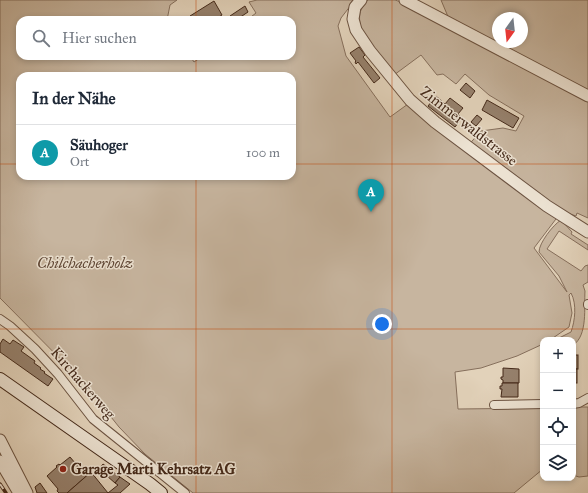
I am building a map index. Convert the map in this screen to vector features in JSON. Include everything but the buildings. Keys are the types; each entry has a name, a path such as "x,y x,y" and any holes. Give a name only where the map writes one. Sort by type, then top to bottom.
{"main road":[{"path":"0,379 161,493"}],"street":[{"name":"Zimmerwaldstrasse","path":"360,0 355,7 353,19 356,30 367,47 410,100 435,122 547,206 588,232"},
{"path":"405,0 588,96"},
{"name":"Kirchackerweg","path":"0,319 35,349 58,374 93,419 185,493"},
{"path":"576,404 588,398"},
{"path":"494,405 540,404"},
{"path":"0,440 27,493"},
{"path":"0,461 19,493"}],"green space":[{"name":"Chilchacherholz","path":"0,0 177,0 170,5 168,16 16,16 16,60 193,60 194,62 197,60 296,60 296,16 252,16 256,13 249,2 257,0 353,0 341,18 338,26 346,56 390,117 408,104 465,149 481,131 503,128 516,131 524,116 489,95 465,74 456,84 443,74 437,75 421,55 394,75 366,39 362,29 360,19 361,9 368,0 395,0 401,2 588,101 588,218 577,213 576,216 562,211 534,248 567,292 559,276 539,252 541,244 551,230 561,220 572,232 571,234 588,245 588,250 559,231 547,249 581,271 588,265 588,282 583,285 585,291 585,312 581,335 576,343 576,337 561,337 571,332 574,323 574,302 571,293 569,295 572,313 569,327 554,337 540,337 540,345 517,356 481,368 455,372 458,409 540,408 540,471 514,493 193,493 145,454 119,427 84,383 0,298"},
{"path":"441,0 588,0 588,92 504,48 528,48 528,12 492,12 492,42 449,19"},
{"path":"576,407 588,407 588,476 576,476"}],"railway":[{"path":"0,484 6,493"}],"place":[{"name":"Säuhoger","path":"371,212"},
{"name":"Garage Marti Kehrsatz AG","path":"63,469"}]}
